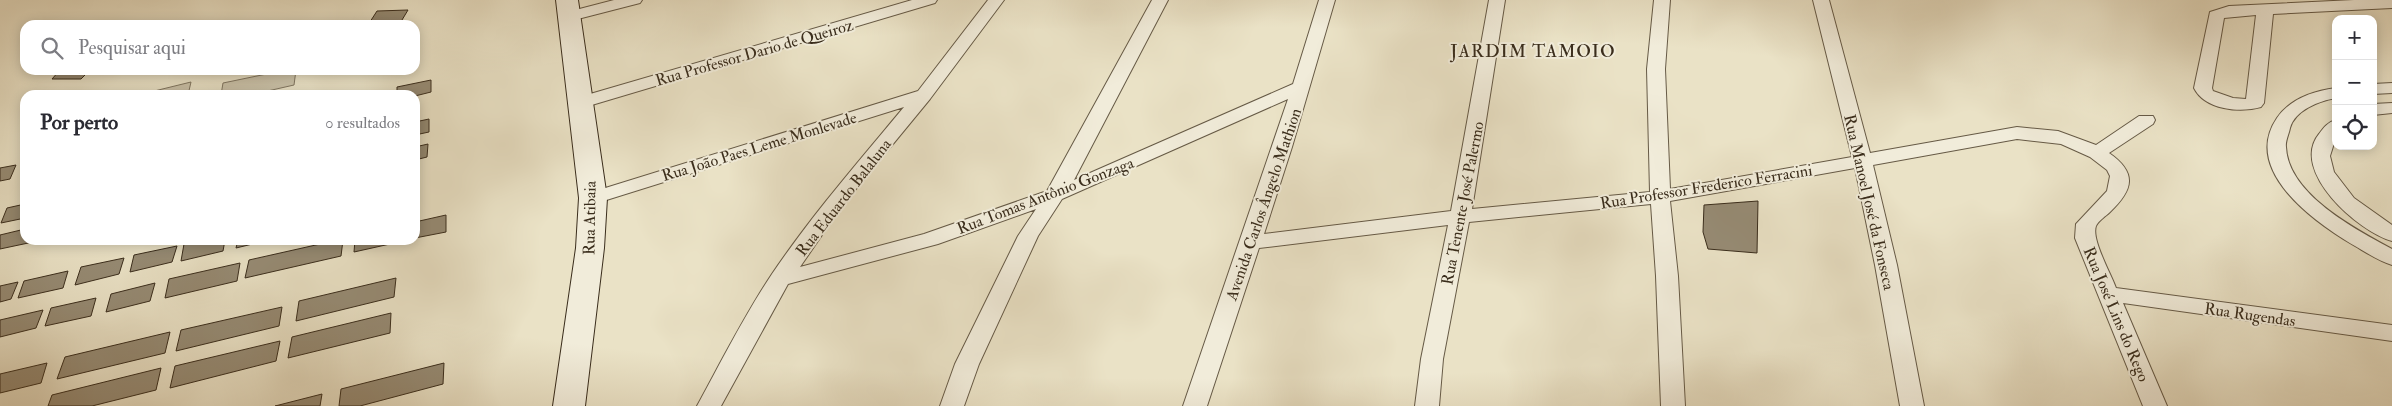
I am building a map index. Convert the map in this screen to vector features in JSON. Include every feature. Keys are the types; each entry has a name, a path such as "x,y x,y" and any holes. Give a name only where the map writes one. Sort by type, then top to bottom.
{"main road":[{"name":"Rua Atibaia","path":"568,8 593,198 590,248 569,406"}],"street":[{"path":"568,8 634,0"},
{"name":"Rua Professor Dario de Queiroz","path":"580,103 928,0"},
{"name":"Rua Eduardo Balaluna","path":"709,406 759,313 780,279 835,202 924,95 996,0"},
{"path":"952,406 967,364 1002,285 1028,236 1055,195 1160,0"},
{"name":"Avenida Carlos Ângelo Mathion","path":"1195,406 1302,87 1327,0"},
{"name":"Rua Tenente José Palermo","path":"1427,406 1432,359 1497,0"},
{"path":"1662,0 1656,69 1660,197 1667,276 1673,406"},
{"name":"Rua Manoel José da Fonseca","path":"1820,0 1863,162 1886,265 1912,406"},
{"path":"2265,10 2255,103 2248,106 2206,94 2203,88 2216,15 2229,12 2265,10 2392,3"},
{"name":"Rua Tomas Antônio Gonzaga","path":"780,279 931,239 1055,195 1302,87"},
{"path":"2377,89 2392,88"},
{"path":"2332,94 2308,101 2287,115 2278,131 2274,153 2284,176 2310,205 2346,232 2392,258"},
{"name":"Rua João Paes Leme Monlevade","path":"593,198 924,95"},
{"path":"2377,110 2392,108"},
{"path":"2097,153 2146,120"},
{"path":"2332,129 2324,138 2319,155 2323,170 2338,193 2356,211 2392,234"},
{"name":"Rua Professor Frederico Ferracini","path":"1251,242 1459,217 1660,197 2017,133 2040,133 2059,136 2080,143 2097,153"},
{"name":"Rua José Lins do Rego","path":"2097,153 2117,169 2120,180 2119,189 2109,202 2086,224 2085,238 2155,406"},
{"name":"Rua Rugendas","path":"2109,294 2392,333"}],"shaded area":[{"path":"262,75 295,75 294,85 272,90 222,90 223,83"},
{"path":"191,82 189,90 158,90"}],"building":[{"path":"408,10 402,20 371,20 377,11"},
{"path":"56,75 85,75 81,79 52,79"},
{"path":"431,80 431,92 420,95 420,90 397,90 397,87"},
{"path":"429,119 429,132 420,134 420,121"},
{"path":"428,144 427,157 420,159 420,146"},
{"path":"16,165 10,179 0,181 0,168"},
{"path":"1758,201 1757,253 1708,249 1703,232 1704,205"},
{"path":"20,205 20,219 1,223 7,208"},
{"path":"446,215 446,232 420,237 420,221"},
{"path":"20,230 20,245 0,249 0,235"},
{"path":"184,245 224,245 223,251 181,261"},
{"path":"237,245 248,245 236,248"},
{"path":"316,245 342,245 341,256 245,278 249,260"},
{"path":"355,245 386,245 354,252"},
{"path":"177,246 172,262 130,272 134,255"},
{"path":"124,258 119,274 75,285 81,267"},
{"path":"240,263 237,281 165,298 169,279"},
{"path":"68,271 63,288 18,298 24,281"},
{"path":"396,278 394,297 296,321 299,301"},
{"path":"18,282 11,299 0,302 0,286"},
{"path":"155,283 150,301 106,312 111,294"},
{"path":"96,298 91,316 45,326 51,308"},
{"path":"282,307 279,326 176,351 181,330"},
{"path":"43,310 36,328 0,337 0,320"},
{"path":"391,313 390,333 288,358 292,337"},
{"path":"170,332 165,353 57,379 65,357"},
{"path":"280,341 276,361 170,388 175,366"},
{"path":"47,363 41,383 0,393 0,374"},
{"path":"444,363 443,384 360,406 339,406 341,389"},
{"path":"161,368 156,390 92,406 48,406 52,395"},
{"path":"322,394 320,406 275,406"}],"district":[{"name":"JARDIM TAMOIO","path":"1533,51"}]}
